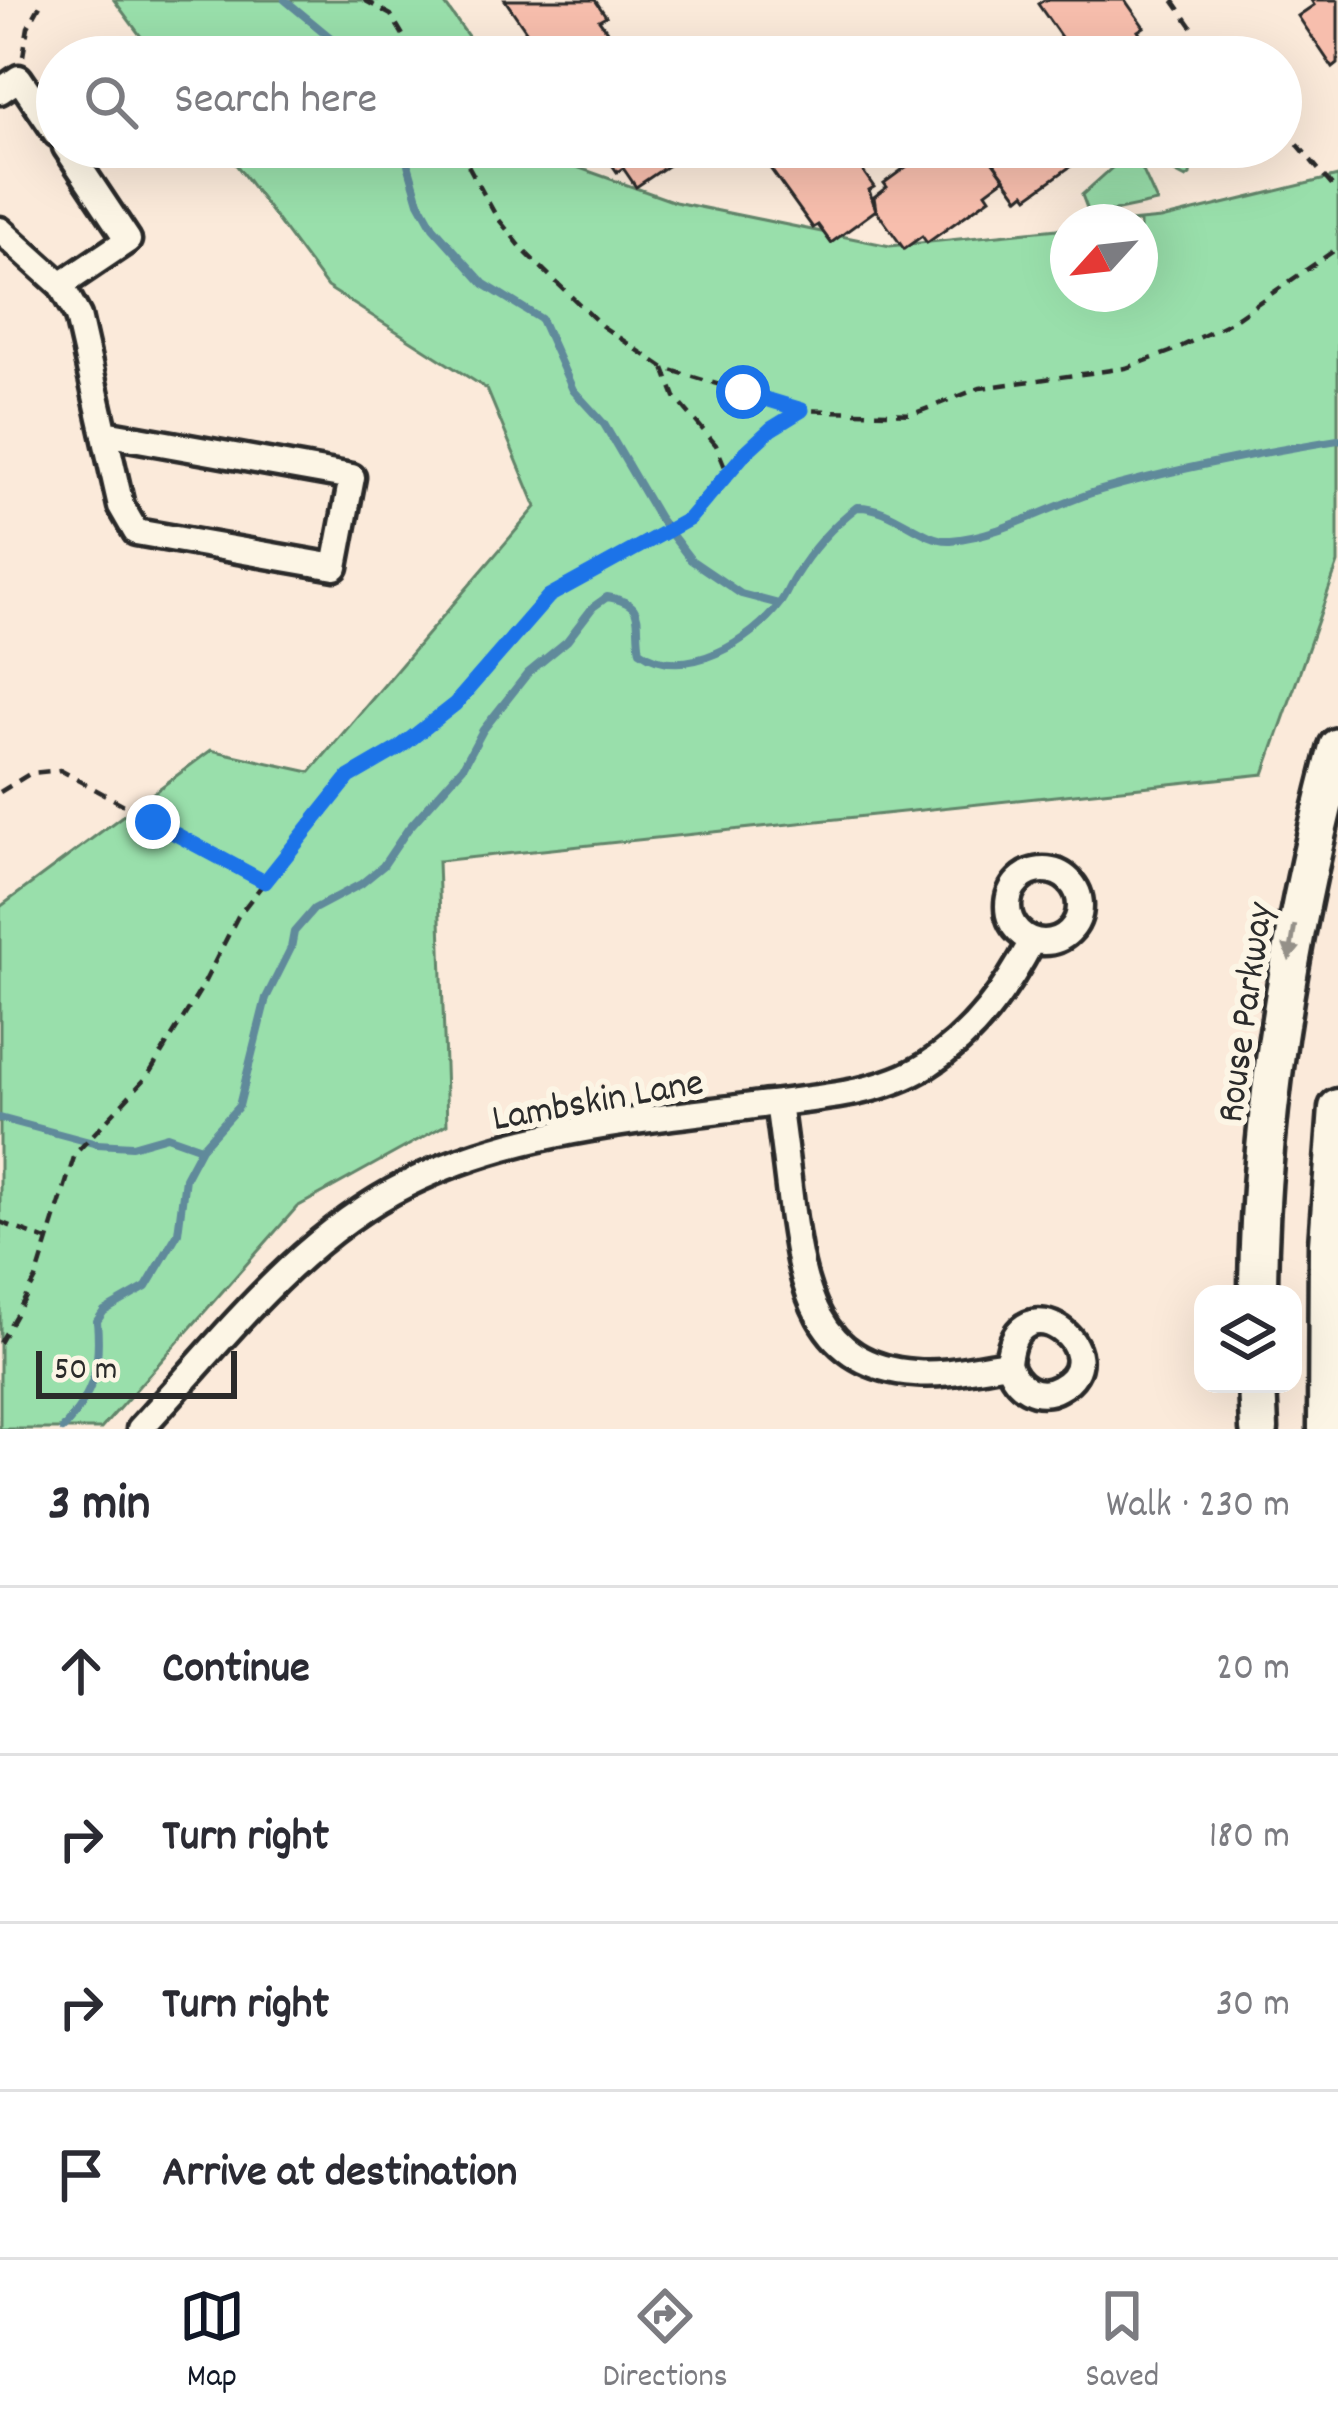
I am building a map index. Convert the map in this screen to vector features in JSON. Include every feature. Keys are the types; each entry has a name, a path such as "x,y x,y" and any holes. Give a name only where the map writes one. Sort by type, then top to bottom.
{"main road":[{"name":"Rouse Parkway","path":"1258,1285 1266,1124 1280,1022 1297,915 1338,747"},
{"path":"1328,1429 1328,1244 1338,1108"},
{"path":"1257,1393 1258,1429"}],"street":[{"path":"10,85 36,112"},
{"path":"61,285 128,240 80,168"},
{"path":"0,230 61,285 79,316 121,506 136,532 335,567 352,477 105,433"},
{"name":"Lambskin Lane","path":"140,1429 322,1239 406,1184 502,1147 583,1128 778,1103 895,1081 961,1039 1010,983 1032,941"},
{"path":"778,1103 799,1263 809,1304 826,1330 848,1351 894,1371 920,1374 1008,1363"}],"path":[{"path":"10,85 28,28 43,0"},
{"path":"364,0 392,15 404,36"},
{"path":"1173,0 1199,36"},
{"path":"1302,150 1338,193"},
{"path":"470,168 496,216 525,253 602,326 664,368 802,410 913,414 980,388 1126,368 1229,323 1338,248"},
{"path":"664,368 675,397 716,445 727,472"},
{"path":"0,1343 36,1279 75,1154 147,1077 201,989 238,916 331,797 349,777 399,748 455,704 549,596 689,519 771,429 802,410"},
{"path":"0,792 31,773 60,770 265,882"},
{"path":"0,1222 49,1241"}],"green space":[{"path":"114,0 442,0 468,36 141,36"},
{"path":"239,168 579,168 675,202 890,246 1050,230 1050,312 1158,312 1158,219 1338,176 1338,563 1264,774 438,861 447,1124 297,1207 101,1429 0,1429 0,907 211,750 310,772 536,507 487,389 327,287"},
{"path":"1112,168 1142,168 1157,202 1147,204 1085,204 1082,195"},
{"path":"1167,168 1191,168 1186,178"}],"building":[{"path":"505,0 595,0 606,16 599,20 611,36 530,36"},
{"path":"1044,0 1125,0 1144,27 1138,31 1141,36 1060,36 1038,4"},
{"path":"1311,0 1338,0 1338,64 1333,68 1298,16 1314,5"},
{"path":"623,168 664,168 636,187"},
{"path":"770,168 861,168 874,187 869,190 876,210 831,243 818,225 813,228"},
{"path":"904,168 998,168 1005,178 986,192 990,198 927,243 922,236 904,249 876,210 874,197 887,187 884,183"},
{"path":"997,168 1068,168 1028,197 1025,193 1019,198"}],"waterway":[{"path":"285,0 329,36"},
{"path":"409,168 433,227 484,284 541,319 573,390 604,424 659,518 691,560 741,594 779,604"},
{"path":"63,1429 93,1379 97,1321 104,1311 146,1287 178,1233 185,1178 201,1148 239,1106 266,998 294,932 314,909 361,884 383,866 408,829 463,767 483,730 528,673 567,641 593,607 607,597 629,604 637,615 640,651 658,660 696,660 735,643 768,617 815,548 857,507 883,512 929,536 951,540 989,533 1130,482 1338,440"},
{"path":"0,1118 97,1144 132,1146 167,1136 201,1148"}],"route":[{"path":"153,822 265,882 349,777 399,748 455,704 549,596 689,519 746,452 802,410 743,392"}]}
